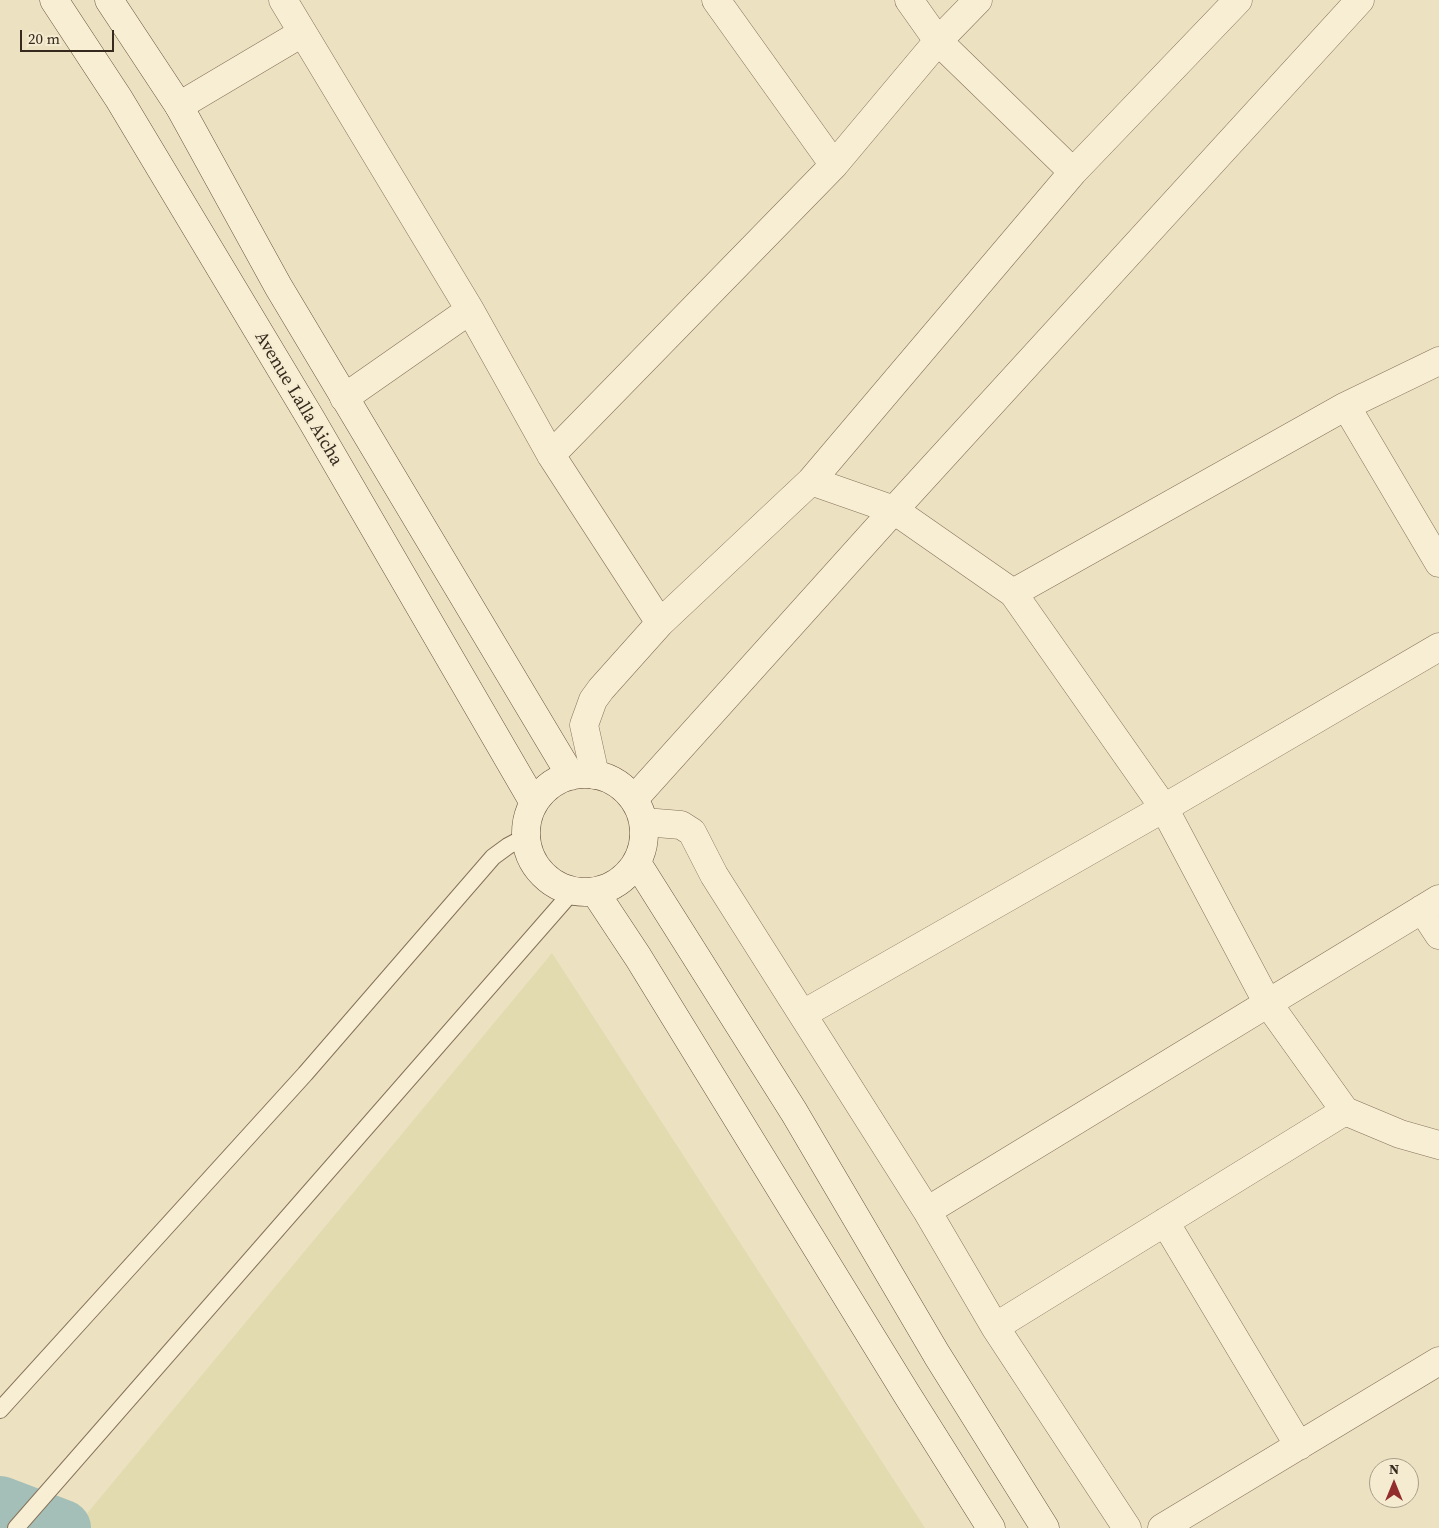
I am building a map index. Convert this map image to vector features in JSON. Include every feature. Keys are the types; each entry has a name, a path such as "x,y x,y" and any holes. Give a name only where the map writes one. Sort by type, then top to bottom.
{"street":[{"name":"Avenue Lalla Aicha","path":"54,0 119,99 311,419 534,803"},
{"path":"109,0 178,106 278,286 344,398 583,775"},
{"path":"282,0 470,310 551,455 660,623"},
{"path":"716,0 834,165"},
{"path":"909,0 938,41 1073,172"},
{"path":"551,455 834,165 938,41 978,0"},
{"path":"583,775 584,725 593,700 660,623 810,481 1073,172 1238,0"},
{"path":"639,811 894,510 1360,0"},
{"path":"178,106 302,33"},
{"path":"344,398 470,310"},
{"path":"1013,593 1346,406 1439,360"},
{"path":"1346,406 1439,562"},
{"path":"810,481 894,510 1013,593 1164,808 1268,1002 1345,1110 1400,1134 1439,1145"},
{"path":"803,1014 1164,808 1439,647"},
{"path":"583,775 617,783 639,811 644,843 637,863 619,882 584,892 548,881 532,862 525,837 526,819 534,803 549,786 583,775"},
{"path":"639,811 681,825 692,832 714,875 926,1211 995,1327 1127,1528"},
{"path":"637,863 794,1112 937,1355 1045,1528"},
{"path":"584,892 638,957 991,1528"},
{"path":"926,1211 1430,904 1439,935"},
{"path":"995,1327 1345,1110"},
{"path":"1165,1222 1300,1446"},
{"path":"1162,1528 1439,1361"}],"lane":[{"path":"1,1409 306,1074 493,857 525,837"},
{"path":"16,1528 584,892"}],"shaded area":[{"path":"552,953 925,1528 75,1528"}],"waterway":[{"path":"0,1504 63,1528"}]}
